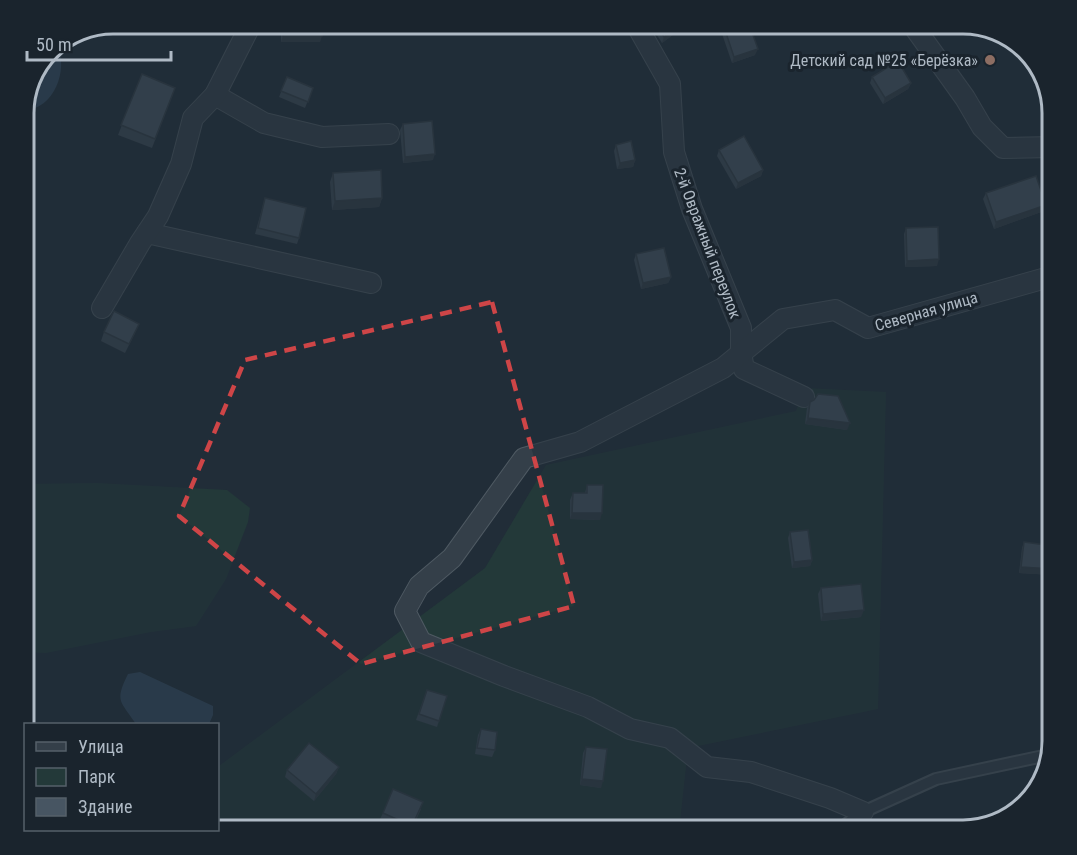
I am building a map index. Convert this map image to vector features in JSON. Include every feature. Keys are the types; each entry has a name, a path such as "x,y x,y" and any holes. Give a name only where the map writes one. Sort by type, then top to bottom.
{"street":[{"path":"102,308 158,216 181,164 194,118 215,95 246,34"},
{"name":"2-й Овражный переулок","path":"642,34 670,84 674,152 692,209 741,328 741,353"},
{"path":"919,34 965,98 982,127 1003,148 1042,147"},
{"path":"215,95 264,123 322,137 389,134"},
{"path":"147,232 371,283"},
{"name":"Северная улица","path":"863,812 830,798 751,772 707,767 670,738 630,729 588,707 421,642 405,611 419,586 452,558 524,458 580,442 723,368 783,319 835,310 868,328 1042,279"},
{"path":"741,353 744,369 804,397"}],"lane":[{"path":"852,820 863,812 936,779 1041,757"}],"highlighted area":[{"path":"492,302 574,606 361,664 179,516 245,360"}],"green space":[{"path":"805,388 886,392 878,709 688,748 680,820 219,820 219,766 485,568 546,465 796,411"},
{"path":"97,483 227,490 250,508 248,522 226,579 196,626 151,632 46,653 35,652 35,484"}],"water":[{"path":"60,55 60,76 51,96 35,108 37,93 43,78"},
{"path":"140,672 213,706 213,715 209,723 135,723 123,705 120,696 128,674"}],"building":[{"path":"283,34 322,34 322,36 283,36"},
{"path":"726,34 753,34 758,49 734,57"},
{"path":"898,61 911,83 885,98 872,77"},
{"path":"142,74 175,88 155,139 121,125"},
{"path":"287,77 313,88 308,102 281,91"},
{"path":"432,121 435,154 405,157 403,124"},
{"path":"744,136 763,170 738,183 719,150"},
{"path":"631,141 635,160 620,163 616,145"},
{"path":"381,170 382,198 335,201 333,173"},
{"path":"1036,176 1042,193 1042,206 996,222 986,193"},
{"path":"265,198 306,208 299,238 258,228"},
{"path":"938,227 939,259 907,261 906,228"},
{"path":"664,248 671,277 643,283 636,254"},
{"path":"114,311 139,324 129,344 104,332"},
{"path":"818,394 838,396 850,423 808,418 810,402"},
{"path":"587,485 603,485 602,513 572,513 573,493 587,493"},
{"path":"808,530 812,560 794,562 790,532"},
{"path":"1024,542 1042,544 1042,568 1021,567"},
{"path":"861,584 864,610 823,614 821,588"},
{"path":"427,690 447,696 439,721 419,714"},
{"path":"481,729 497,732 495,750 477,748"},
{"path":"309,743 339,767 316,794 287,770"},
{"path":"586,747 607,749 603,781 582,779"},
{"path":"393,789 423,802 415,820 399,820 383,813"}],"place":[{"name":"Детский сад №25 «Берёзка»","path":"990,60"}]}
